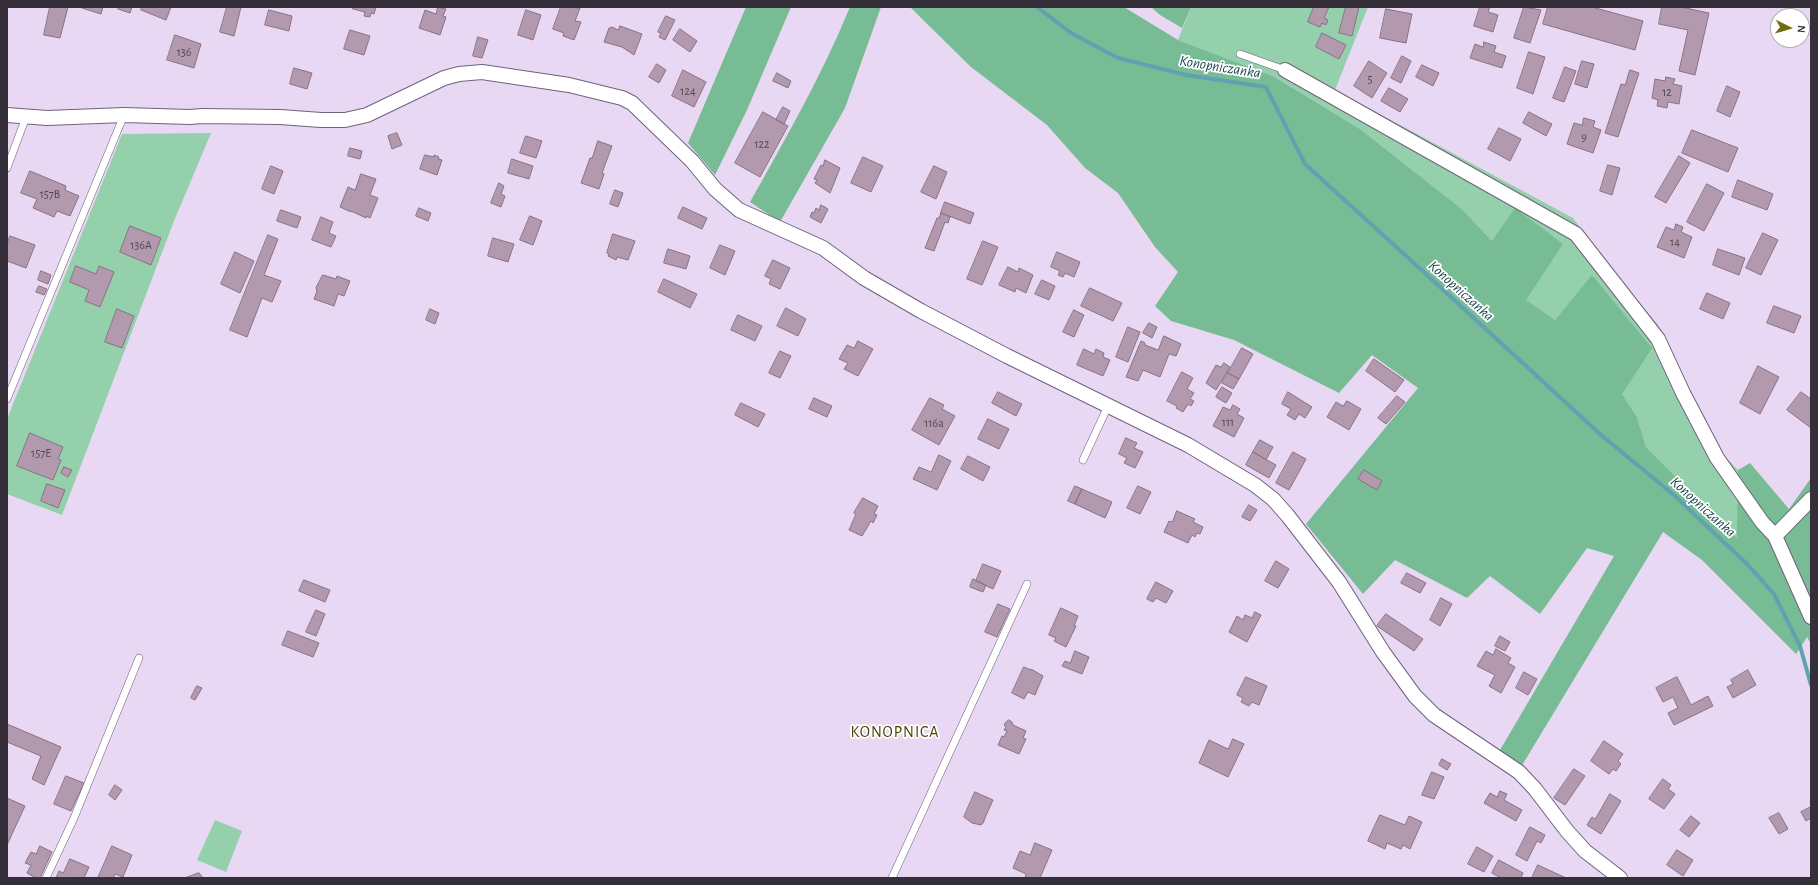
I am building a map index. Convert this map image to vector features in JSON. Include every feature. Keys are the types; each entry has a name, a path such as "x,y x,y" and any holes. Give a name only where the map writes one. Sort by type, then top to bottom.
{"street":[{"path":"1285,70 1576,234 1658,339 1717,458 1762,522 1774,536 1811,617"},
{"path":"7,115 26,117 97,117 124,115 280,117 345,120 367,115 444,78 459,74 482,72 569,85 622,98 640,110 692,161 715,189 739,210 823,248 864,278 916,308 1007,356 1188,445 1255,485 1273,499 1336,577 1383,652 1414,696 1434,715 1519,772 1535,789 1567,831 1585,851 1620,878"},
{"path":"1774,536 1811,499"}],"lane":[{"path":"1240,54 1285,70"},
{"path":"7,399 124,115"},
{"path":"7,168 26,117"},
{"path":"1083,460 1108,406"},
{"path":"892,878 1027,584"},
{"path":"46,878 74,818 139,658"}],"green space":[{"path":"746,7 791,7 747,110 715,175 688,143"},
{"path":"850,7 881,7 845,108 780,222 750,202 816,82"},
{"path":"910,7 1124,7 1178,40 1273,76 1360,129 1462,209 1492,241 1515,208 1563,244 1526,300 1555,320 1592,275 1652,348 1622,394 1637,417 1646,447 1737,538 1738,470 1750,463 1789,509 1811,478 1811,644 1807,637 1796,654 1702,560 1663,532 1521,767 1500,750 1614,556 1587,548 1540,614 1490,576 1467,598 1395,560 1363,594 1306,524 1418,388 1372,355 1339,393 1234,340 1171,321 1155,306 1178,272 1155,247 1118,193 1085,168 1047,125 971,67"},
{"path":"1151,7 1191,7 1182,28 1160,15"},
{"path":"1191,7 1368,7 1335,90 1573,218 1624,285 1658,325 1719,450 1738,470 1738,539 1646,447 1637,417 1622,394 1593,275 1555,320 1525,300 1563,244 1492,241 1462,209 1360,129 1273,76 1178,40"},
{"path":"211,133 174,221 62,515 7,494 7,419 122,134"},
{"path":"215,820 242,831 226,872 197,860"}],"building":[{"path":"50,7 68,7 60,38 44,35"},
{"path":"103,7 101,14 82,8"},
{"path":"119,7 132,7 130,13 118,9"},
{"path":"142,7 171,7 166,20 141,10"},
{"path":"227,7 241,7 234,36 220,32"},
{"path":"353,7 376,7 374,14 371,13 370,17 364,16 365,12 353,9"},
{"path":"438,7 446,9 443,16 446,17 440,35 419,28 425,10 436,14"},
{"path":"561,7 580,8 575,21 581,22 574,40 563,36 564,33 553,29"},
{"path":"1314,7 1329,7 1324,18 1328,20 1326,25 1322,23 1320,27 1308,22"},
{"path":"1346,7 1359,7 1352,36 1339,33"},
{"path":"1480,7 1490,7 1488,12 1498,15 1493,32 1474,26"},
{"path":"1524,7 1541,10 1530,43 1514,38"},
{"path":"1548,7 1592,7 1643,21 1635,50 1543,24"},
{"path":"1662,7 1681,7 1709,13 1695,75 1679,71 1688,30 1659,24"},
{"path":"1386,9 1412,14 1406,43 1380,38"},
{"path":"269,10 292,16 289,31 265,25"},
{"path":"526,10 541,15 533,40 518,35"},
{"path":"666,16 675,20 665,40 659,37 661,33 658,32"},
{"path":"620,26 642,34 634,55 622,47 604,42 609,28 612,27 618,30"},
{"path":"680,29 697,41 690,52 673,40"},
{"path":"350,30 370,36 364,55 344,49"},
{"path":"1322,33 1346,45 1339,59 1316,47"},
{"path":"175,35 201,44 194,68 167,60"},
{"path":"478,37 488,40 482,58 473,56"},
{"path":"1484,42 1496,46 1494,52 1506,56 1502,68 1470,58 1475,44 1483,47"},
{"path":"1529,52 1545,57 1533,94 1517,88"},
{"path":"1402,56 1411,61 1401,83 1391,78"},
{"path":"1369,61 1387,73 1372,98 1354,86"},
{"path":"1582,61 1594,64 1587,88 1575,84"},
{"path":"657,64 666,70 659,83 649,77"},
{"path":"1422,65 1439,73 1433,86 1416,77"},
{"path":"1565,67 1576,71 1564,102 1553,98"},
{"path":"294,68 312,73 307,89 290,84"},
{"path":"683,70 706,82 694,107 672,96"},
{"path":"1630,70 1639,73 1618,137 1605,133 1621,84 1625,85"},
{"path":"777,73 791,81 788,88 773,81"},
{"path":"1666,77 1675,79 1673,84 1682,86 1679,104 1668,102 1667,108 1657,106 1658,100 1652,98 1655,79 1665,81"},
{"path":"1727,86 1740,92 1730,117 1717,111"},
{"path":"1389,88 1408,99 1400,112 1381,101"},
{"path":"783,107 790,111 784,124 776,120"},
{"path":"763,112 788,126 760,177 735,163"},
{"path":"1529,112 1552,124 1546,136 1523,123"},
{"path":"1584,118 1595,121 1593,127 1601,130 1593,153 1567,144 1574,123 1582,125"},
{"path":"1499,128 1521,139 1510,161 1488,149"},
{"path":"1692,130 1738,148 1728,172 1682,153"},
{"path":"397,133 402,145 392,149 388,136"},
{"path":"526,136 542,141 536,158 520,153"},
{"path":"598,141 612,146 602,173 604,174 599,189 581,183"},
{"path":"350,148 362,151 360,159 348,156"},
{"path":"425,155 434,157 434,155 439,157 438,159 442,160 437,175 420,169"},
{"path":"1679,156 1690,163 1666,203 1655,197"},
{"path":"863,157 883,166 871,192 851,183"},
{"path":"512,159 533,166 529,179 508,173"},
{"path":"825,160 840,168 830,193 815,183 817,180 814,179 821,165 823,166"},
{"path":"1608,165 1620,168 1612,195 1600,191"},
{"path":"271,166 283,171 274,194 262,189"},
{"path":"934,166 947,172 936,199 921,192"},
{"path":"30,171 66,186 65,190 79,196 70,216 57,211 54,217 33,208 37,199 21,193"},
{"path":"361,174 376,179 370,195 378,198 370,218 366,216 366,218 340,207 348,187 355,190"},
{"path":"1738,180 1773,194 1767,210 1732,197"},
{"path":"499,183 504,186 501,194 505,196 501,207 491,203"},
{"path":"1707,184 1724,193 1704,231 1687,222"},
{"path":"615,190 623,193 618,207 610,204"},
{"path":"945,202 974,213 970,224 941,213"},
{"path":"821,205 828,209 821,223 810,217 816,208 819,210"},
{"path":"683,207 707,218 702,229 678,218"},
{"path":"419,208 431,213 428,221 416,216"},
{"path":"281,210 301,217 297,228 277,221"},
{"path":"941,213 950,217 948,223 945,222 934,251 925,248 937,218 939,218"},
{"path":"530,216 542,221 533,245 520,240"},
{"path":"321,217 333,222 329,233 336,236 331,247 312,240"},
{"path":"1676,224 1683,227 1681,232 1692,237 1684,258 1657,247 1666,227 1674,230"},
{"path":"130,226 161,238 151,265 120,252"},
{"path":"1763,233 1778,240 1761,275 1746,268"},
{"path":"613,234 635,241 628,260 617,257 616,260 608,256 609,254 607,253"},
{"path":"268,235 278,239 264,275 281,281 272,302 262,298 247,337 230,330"},
{"path":"10,236 35,245 26,268 7,261 7,245"},
{"path":"493,238 514,244 508,262 488,256"},
{"path":"983,241 998,247 982,285 967,279"},
{"path":"720,245 735,251 725,275 710,268"},
{"path":"668,249 690,256 686,269 664,263"},
{"path":"1718,249 1745,258 1739,275 1713,265"},
{"path":"235,252 254,261 240,293 221,284"},
{"path":"1057,252 1080,262 1074,277 1065,273 1063,277 1058,275 1060,271 1051,267"},
{"path":"773,260 790,268 780,289 769,284 771,279 765,276"},
{"path":"76,266 96,274 99,266 114,272 100,307 85,301 89,290 70,282"},
{"path":"1008,267 1018,272 1019,268 1033,275 1026,293 1016,288 1015,292 999,285"},
{"path":"41,271 51,275 48,284 38,280"},
{"path":"323,275 336,279 337,276 350,281 344,296 338,294 334,306 314,299 317,291 316,288"},
{"path":"664,279 697,294 690,308 658,292"},
{"path":"1042,280 1055,286 1049,300 1035,294"},
{"path":"39,286 47,289 44,295 36,292"},
{"path":"1090,288 1122,303 1113,321 1081,306"},
{"path":"1707,293 1730,303 1723,319 1700,309"},
{"path":"1774,306 1801,316 1794,333 1767,323"},
{"path":"786,308 806,319 798,336 777,326"},
{"path":"117,309 134,316 122,348 105,342"},
{"path":"430,309 439,313 435,324 426,320"},
{"path":"1074,310 1084,315 1074,337 1063,332"},
{"path":"738,315 762,326 755,341 731,330"},
{"path":"1149,323 1157,327 1152,338 1143,333"},
{"path":"1128,327 1140,332 1128,362 1116,357"},
{"path":"1164,336 1181,344 1176,356 1169,354 1160,377 1143,370 1138,381 1126,377 1141,341 1145,343 1145,345 1158,350"},
{"path":"858,341 873,349 858,376 844,369 848,363 839,359 847,345 854,348"},
{"path":"1242,348 1253,354 1239,379 1228,373"},
{"path":"1084,349 1094,354 1096,349 1104,353 1103,357 1110,360 1103,376 1077,365"},
{"path":"780,351 791,356 780,378 769,373"},
{"path":"1374,359 1404,380 1395,392 1366,371"},
{"path":"1224,363 1230,367 1216,390 1206,383 1216,365 1221,367"},
{"path":"1758,366 1779,377 1760,414 1740,403"},
{"path":"1182,372 1193,378 1187,389 1194,393 1190,399 1194,401 1191,406 1188,404 1183,412 1176,408 1177,406 1167,401"},
{"path":"1228,373 1239,379 1233,389 1222,383"},
{"path":"1222,387 1232,393 1226,403 1216,397"},
{"path":"998,392 1022,404 1016,416 992,403"},
{"path":"1288,392 1312,407 1305,418 1299,414 1295,420 1287,415 1291,409 1282,404"},
{"path":"1801,392 1811,399 1811,428 1787,410"},
{"path":"1397,396 1405,402 1386,424 1378,418"},
{"path":"814,398 832,406 827,417 809,409"},
{"path":"930,398 944,405 942,409 955,416 939,445 912,430"},
{"path":"1347,401 1361,409 1349,430 1327,417 1336,402 1343,406"},
{"path":"741,403 765,414 758,427 735,415"},
{"path":"1233,405 1240,409 1237,414 1244,418 1234,437 1213,426 1223,407 1230,410"},
{"path":"988,419 1009,429 999,449 978,439"},
{"path":"30,433 63,447 58,459 61,460 53,480 17,466"},
{"path":"1126,438 1137,443 1134,448 1143,452 1135,468 1124,463 1127,458 1119,454"},
{"path":"1260,440 1273,447 1266,460 1253,452"},
{"path":"1253,452 1276,465 1269,478 1246,465"},
{"path":"1293,452 1306,459 1289,490 1276,483"},
{"path":"939,455 951,461 937,490 913,479 919,467 931,472"},
{"path":"968,456 990,467 983,481 961,469"},
{"path":"64,467 72,470 68,477 61,473"},
{"path":"1364,470 1382,481 1377,490 1358,479"},
{"path":"47,484 65,490 58,508 41,501"},
{"path":"1075,486 1082,489 1075,504 1068,501"},
{"path":"1138,486 1151,492 1140,514 1127,508"},
{"path":"1082,489 1112,502 1105,518 1075,504"},
{"path":"863,498 878,506 874,514 877,515 873,523 871,521 862,536 849,530 856,514 854,513"},
{"path":"1249,505 1257,510 1250,521 1242,517"},
{"path":"1177,511 1195,519 1193,522 1203,527 1200,534 1197,533 1195,537 1192,535 1188,543 1164,532 1169,521 1172,522"},
{"path":"1276,561 1289,569 1278,588 1265,581"},
{"path":"983,564 1001,571 993,589 976,581"},
{"path":"1407,573 1426,583 1420,593 1401,583"},
{"path":"973,579 986,585 983,592 970,587"},
{"path":"304,580 330,590 325,602 299,591"},
{"path":"1156,582 1173,591 1166,603 1156,598 1153,602 1147,599"},
{"path":"1441,598 1452,604 1440,626 1430,620"},
{"path":"998,604 1010,609 997,637 985,632"},
{"path":"1061,608 1078,616 1074,626 1076,626 1066,647 1054,641 1056,638 1049,635"},
{"path":"316,610 325,614 316,636 306,632"},
{"path":"1255,612 1261,615 1247,642 1229,632 1237,616 1243,620 1245,615 1252,618"},
{"path":"1386,614 1423,639 1414,651 1377,626"},
{"path":"288,631 319,643 313,657 282,645"},
{"path":"1500,636 1510,642 1505,651 1495,646"},
{"path":"1496,649 1511,658 1508,663 1515,667 1501,693 1489,686 1495,675 1477,666 1486,651 1493,655"},
{"path":"1075,651 1089,657 1082,674 1062,666 1065,661 1070,663"},
{"path":"1024,667 1043,676 1035,695 1028,692 1024,699 1012,693"},
{"path":"1748,670 1756,685 1733,698 1727,687 1733,684 1731,680"},
{"path":"1524,672 1537,679 1528,695 1516,688"},
{"path":"1246,677 1267,686 1259,705 1252,702 1249,706 1241,702 1243,698 1237,695"},
{"path":"1677,677 1691,705 1708,696 1713,706 1674,725 1668,713 1678,708 1673,697 1663,702 1656,688"},
{"path":"197,686 202,688 195,700 191,698"},
{"path":"1009,720 1013,725 1026,731 1023,738 1026,739 1019,754 998,745 1002,736 1004,737 1007,731 1004,730 1006,727 1004,725"},
{"path":"7,724 61,747 44,785 32,779 41,756 7,742"},
{"path":"1233,739 1244,744 1228,777 1199,763 1209,740 1228,749"},
{"path":"1604,741 1623,754 1618,761 1621,764 1616,771 1613,769 1609,774 1591,761"},
{"path":"1442,759 1451,764 1447,770 1439,765"},
{"path":"1574,769 1585,776 1565,805 1554,798"},
{"path":"1432,772 1444,777 1434,799 1422,795"},
{"path":"66,776 84,783 71,811 54,804"},
{"path":"1663,779 1671,785 1668,789 1675,794 1664,809 1649,799"},
{"path":"115,785 122,790 115,800 109,795"},
{"path":"1500,791 1507,794 1504,800 1522,810 1516,821 1484,803 1490,793 1497,797"},
{"path":"975,792 993,800 984,822 981,825 972,823 964,817"},
{"path":"1610,794 1621,801 1601,834 1587,825 1592,817 1595,819"},
{"path":"7,798 25,806 7,845"},
{"path":"1811,807 1811,818 1806,821 1801,812"},
{"path":"1779,813 1788,829 1779,834 1769,818"},
{"path":"1380,815 1405,825 1409,816 1422,822 1410,849 1403,845 1401,849 1387,843 1385,849 1368,841"},
{"path":"1691,816 1700,823 1689,837 1680,830"},
{"path":"1530,827 1545,835 1541,843 1537,841 1527,861 1516,855"},
{"path":"1035,843 1052,850 1040,878 1025,878 1026,874 1013,868 1020,851 1030,855"},
{"path":"40,846 52,852 40,878 36,878 27,873 31,865 25,863 31,852 36,854"},
{"path":"112,846 132,855 123,877 115,874 113,878 98,878"},
{"path":"1477,847 1493,856 1484,872 1468,864"},
{"path":"1677,850 1693,860 1683,876 1667,865"},
{"path":"70,859 89,867 84,878 56,878 59,871 63,873"},
{"path":"1499,860 1523,873 1521,878 1501,878 1492,873"},
{"path":"1538,865 1566,878 1532,878"},
{"path":"199,873 203,878 185,878"}],"waterway":[{"name":"Konopniczanka","path":"1037,7 1071,33 1118,58 1186,75 1266,87 1305,164 1601,435 1675,496 1748,565 1774,594 1800,646 1811,685"}],"district":[{"name":"KONOPNICA","path":"895,732"}]}
